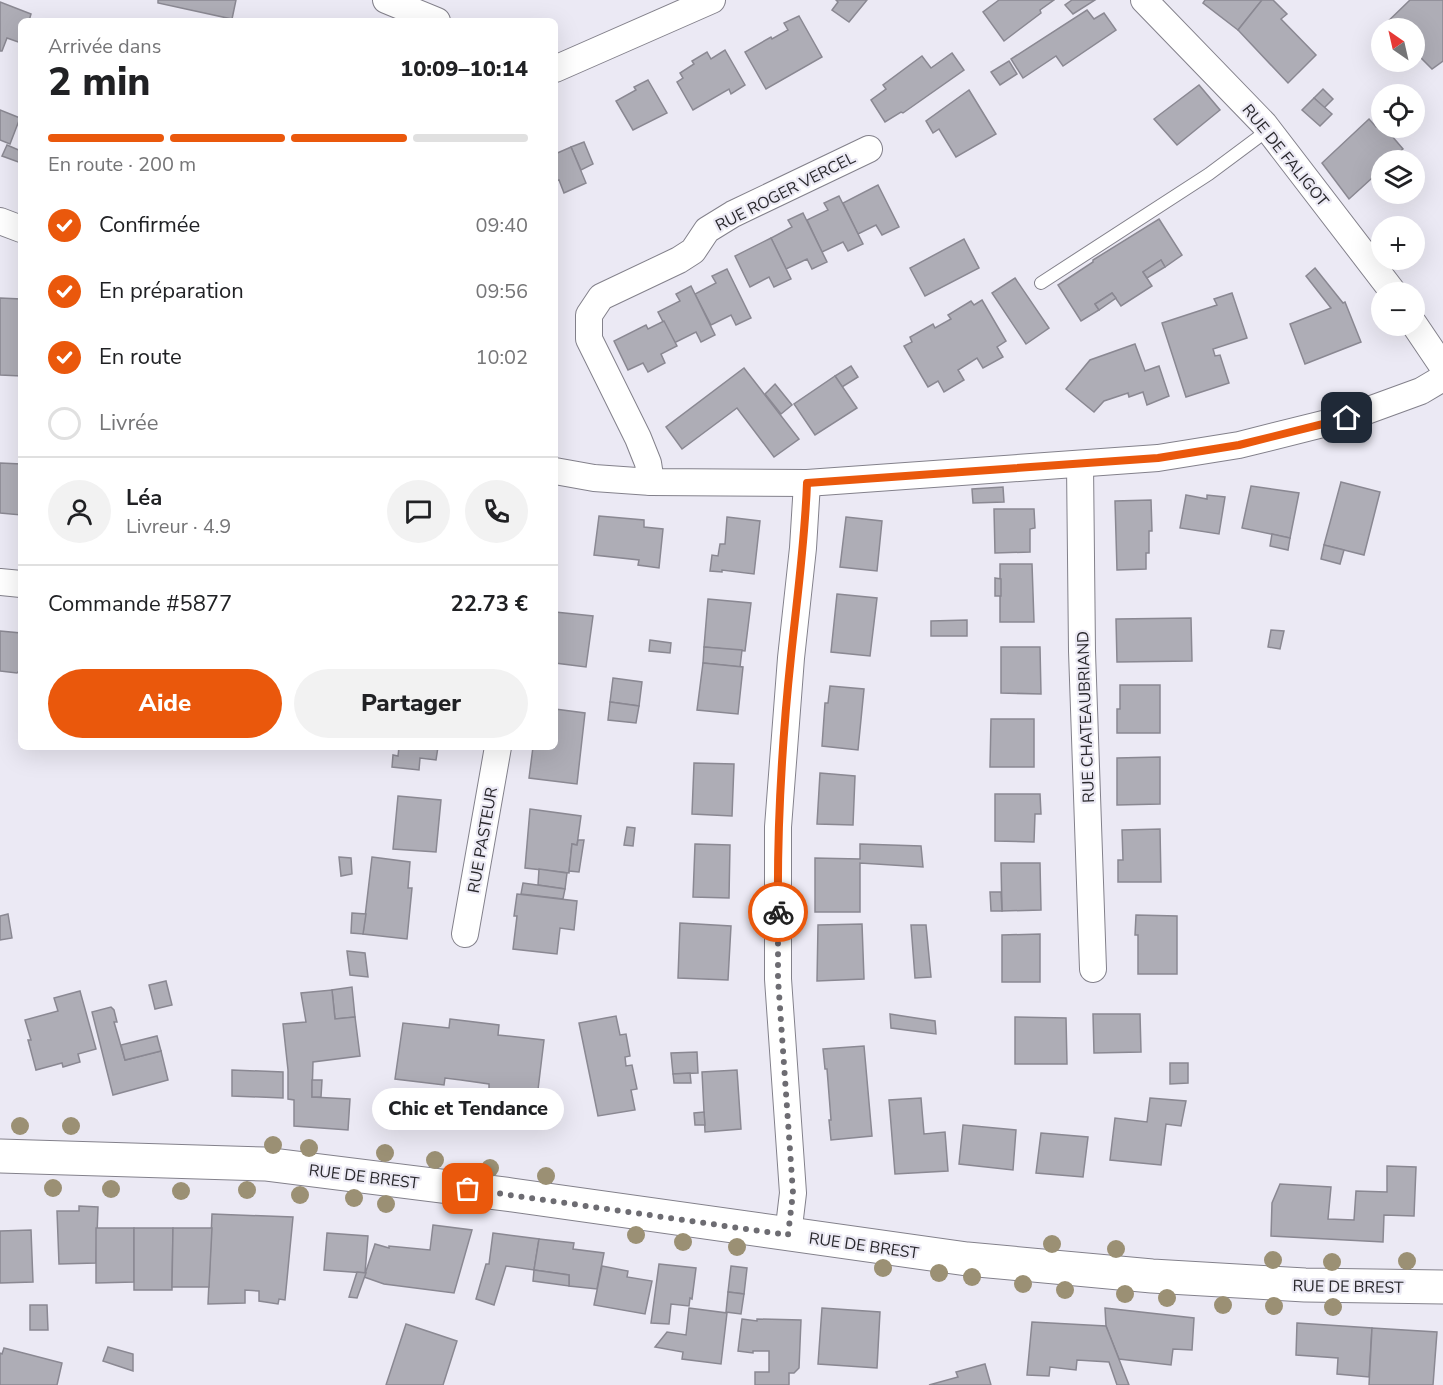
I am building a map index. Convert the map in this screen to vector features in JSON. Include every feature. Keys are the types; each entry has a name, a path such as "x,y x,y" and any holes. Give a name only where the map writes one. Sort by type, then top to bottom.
{"main road":[{"name":"RUE DE BREST","path":"0,1156 265,1164 512,1195 967,1259 1152,1276 1305,1285 1443,1287"}],"street":[{"path":"386,0 430,18"},
{"path":"558,68 712,0"},
{"name":"RUE DE FALIGOT","path":"1144,0 1268,130 1385,282"},
{"name":"RUE ROGER VERCEL","path":"651,482 648,463 638,438 589,339 589,315 601,297 679,260 693,251 707,230 733,214 869,149"},
{"path":"0,221 18,228"},
{"path":"1422,336 1443,367"},
{"path":"558,472 594,478 651,482 807,483 1158,458 1239,445 1347,418 1421,391 1443,378"},
{"name":"RUE CHATEAUBRIAND","path":"1080,464 1082,651 1093,969"},
{"path":"788,1235 793,1193 778,979 778,828 790,658 803,548 807,483"},
{"path":"0,582 18,584"},
{"name":"RUE PASTEUR","path":"465,934 497,750"}],"lane":[{"path":"1041,282 1209,174 1268,130"}],"building":[{"path":"158,0 236,0 232,18 158,3"},
{"path":"836,0 867,0 849,22 832,10 838,2"},
{"path":"999,0 1054,0 1040,10 1041,13 1004,41 983,12"},
{"path":"1072,0 1095,0 1073,14 1065,5"},
{"path":"1205,0 1262,0 1238,30 1203,3"},
{"path":"1262,0 1273,0 1287,14 1281,19 1316,55 1288,83 1238,30"},
{"path":"1410,0 1443,0 1443,61 1432,69 1425,62 1425,18 1391,18"},
{"path":"0,2 31,14 30,18 18,18 18,42 7,38 0,51"},
{"path":"1087,10 1094,19 1104,13 1116,30 1063,66 1056,56 1023,78 1011,59"},
{"path":"799,16 822,57 766,89 745,52 788,30 784,23"},
{"path":"725,50 745,85 731,94 729,89 693,110 677,82 683,78 680,73 694,64 692,61 707,52 711,59"},
{"path":"952,53 964,70 903,113 885,122 871,100 886,89 883,85 922,56 931,68"},
{"path":"1009,61 1017,74 1000,85 991,72"},
{"path":"648,80 667,113 633,130 616,101 636,90 634,87"},
{"path":"1199,85 1220,110 1177,145 1154,119"},
{"path":"1323,89 1333,99 1324,108 1314,98"},
{"path":"969,90 996,134 956,157 939,129 933,133 926,121"},
{"path":"1314,98 1332,114 1320,126 1302,110"},
{"path":"0,110 18,117 18,123 10,144 0,140"},
{"path":"1369,119 1371,138 1394,138 1403,149 1371,150 1371,179 1349,199 1322,163"},
{"path":"584,142 593,164 581,170 571,147"},
{"path":"7,145 18,150 18,162 2,156"},
{"path":"571,147 586,183 564,193 558,180 558,153"},
{"path":"878,185 899,227 882,235 876,225 858,234 843,203"},
{"path":"839,196 863,244 848,251 843,242 822,252 807,220 828,210 824,203"},
{"path":"803,213 827,262 812,269 807,259 786,269 771,238 792,227 788,220"},
{"path":"1159,219 1182,255 1165,267 1161,260 1143,272 1152,286 1121,306 1112,293 1095,304 1099,310 1081,321 1058,285"},
{"path":"771,238 791,279 774,287 769,277 750,287 735,256"},
{"path":"964,239 979,268 925,296 910,268"},
{"path":"1161,260 1165,267 1147,278 1143,272"},
{"path":"1315,268 1343,303 1345,302 1361,342 1305,364 1290,324 1331,308 1306,276"},
{"path":"727,269 751,318 736,325 731,315 711,325 695,294 716,283 712,276"},
{"path":"1015,278 1049,328 1026,344 992,293"},
{"path":"691,286 715,335 701,342 696,332 674,343 658,312 680,301 676,294"},
{"path":"1112,293 1116,298 1099,310 1095,304"},
{"path":"1232,293 1247,338 1213,349 1215,356 1220,355 1229,383 1186,397 1162,323 1217,305 1214,299"},
{"path":"0,298 18,299 18,376 0,375"},
{"path":"982,300 1006,341 997,347 1003,357 983,368 977,358 958,370 964,380 944,392 938,381 928,387 904,346 912,342 910,337 933,324 935,328 951,319 948,315 971,301 974,305"},
{"path":"664,321 677,346 661,354 665,363 648,372 643,363 628,370 614,341 646,325 648,329"},
{"path":"1135,344 1145,371 1159,366 1169,396 1147,405 1143,392 1129,397 1128,393 1104,401 1094,412 1066,389 1090,360"},
{"path":"851,366 858,377 842,387 835,376"},
{"path":"744,368 799,439 774,457 737,408 682,449 666,427"},
{"path":"835,376 857,408 815,435 794,404"},
{"path":"775,384 792,405 781,414 765,394"},
{"path":"0,463 18,464 18,515 0,513"},
{"path":"1341,482 1380,492 1364,555 1324,545"},
{"path":"1251,486 1299,493 1290,538 1242,528"},
{"path":"1003,487 1004,502 973,503 972,489"},
{"path":"1186,495 1207,499 1207,495 1225,497 1219,534 1180,528"},
{"path":"1151,500 1152,531 1149,531 1146,569 1117,570 1115,501"},
{"path":"994,509 1034,509 1035,528 1030,529 1030,552 995,553"},
{"path":"599,516 644,520 644,527 663,529 659,568 638,565 639,560 594,555"},
{"path":"727,517 760,521 754,574 722,570 722,572 710,571 712,555 718,556 720,544 725,544"},
{"path":"846,517 882,521 877,571 840,567"},
{"path":"1272,534 1290,538 1288,550 1270,546"},
{"path":"1324,545 1344,550 1340,564 1321,559"},
{"path":"1000,564 1032,564 1034,622 1000,622"},
{"path":"995,578 1001,579 1001,596 995,596"},
{"path":"837,594 877,598 870,656 831,652"},
{"path":"708,599 751,603 745,651 704,647"},
{"path":"558,612 593,616 586,667 558,663"},
{"path":"1191,618 1192,661 1117,662 1116,619"},
{"path":"967,620 967,636 931,636 931,621"},
{"path":"1271,630 1284,631 1280,649 1268,647"},
{"path":"0,631 18,633 18,672 0,671"},
{"path":"650,640 671,643 670,653 649,651"},
{"path":"704,647 742,650 740,667 703,663"},
{"path":"1001,647 1040,647 1041,694 1001,693"},
{"path":"703,663 743,667 738,714 697,710"},
{"path":"613,678 642,682 639,706 610,702"},
{"path":"1120,685 1160,685 1160,733 1117,733"},
{"path":"830,686 864,689 858,750 822,746 825,703 828,703"},
{"path":"610,702 639,706 636,723 608,720"},
{"path":"558,709 585,713 577,784 529,778 533,750 558,750"},
{"path":"991,719 1034,719 1034,767 990,767"},
{"path":"399,750 438,750 436,760 420,758 419,770 392,767 393,755 398,756"},
{"path":"1160,757 1160,804 1117,805 1117,758"},
{"path":"694,763 734,764 732,816 692,814"},
{"path":"820,773 855,776 853,825 817,824"},
{"path":"995,794 1040,794 1041,814 1035,814 1034,842 995,841"},
{"path":"398,796 441,800 436,852 393,849"},
{"path":"530,809 581,816 577,845 572,844 569,873 525,868"},
{"path":"627,827 635,828 633,846 624,845"},
{"path":"1160,829 1161,882 1118,882 1118,860 1123,860 1122,830"},
{"path":"578,840 584,840 579,872 569,871 572,844 577,845"},
{"path":"695,844 730,845 729,898 693,897"},
{"path":"860,844 921,846 923,867 860,863 860,912 815,912 815,858 860,859"},
{"path":"339,857 351,858 352,874 341,876"},
{"path":"372,857 410,862 408,888 412,888 407,939 363,934"},
{"path":"1001,863 1040,863 1041,910 1002,911"},
{"path":"539,869 567,873 565,889 538,885"},
{"path":"523,883 565,889 563,899 521,894"},
{"path":"990,892 1001,892 1002,911 991,911"},
{"path":"517,894 577,901 574,930 560,928 557,954 513,949"},
{"path":"352,913 366,914 363,934 351,933"},
{"path":"8,914 12,938 0,940 0,916"},
{"path":"1136,915 1177,916 1177,974 1138,974"},
{"path":"680,923 731,926 728,980 678,978"},
{"path":"862,924 864,979 817,981 818,925"},
{"path":"911,925 926,925 931,977 915,978"},
{"path":"1040,934 1040,982 1002,982 1002,935"},
{"path":"347,951 365,953 368,977 350,975"},
{"path":"166,981 172,1005 155,1009 149,985"},
{"path":"352,987 355,1017 335,1019 332,990"},
{"path":"332,990 335,1019 355,1017 360,1056 313,1062 312,1097 350,1099 348,1130 294,1126 294,1100 288,1099 288,1070 283,1024 306,1022 301,993"},
{"path":"80,991 96,1049 78,1054 80,1062 63,1067 62,1063 36,1070 25,1020 58,1011 54,998"},
{"path":"111,1007 114,1010 117,1022 114,1022 125,1060 161,1051 168,1080 113,1095 92,1012"},
{"path":"890,1014 935,1021 936,1034 891,1028"},
{"path":"1093,1014 1140,1014 1141,1052 1094,1053"},
{"path":"616,1016 620,1035 626,1034 630,1056 625,1057 626,1066 632,1065 637,1089 631,1090 635,1110 598,1116 579,1023"},
{"path":"1015,1017 1066,1018 1067,1064 1015,1064"},
{"path":"450,1019 499,1025 498,1035 544,1040 537,1098 489,1092 489,1084 461,1080 445,1078 444,1085 395,1079 403,1023 449,1028"},
{"path":"157,1036 161,1051 125,1060 121,1045"},
{"path":"864,1046 872,1136 831,1140 827,1069 825,1069 823,1049"},
{"path":"697,1052 698,1073 673,1074 671,1053"},
{"path":"1170,1063 1188,1063 1188,1083 1170,1084"},
{"path":"232,1070 283,1072 283,1098 232,1096"},
{"path":"737,1070 741,1129 705,1132 702,1072"},
{"path":"690,1073 691,1083 674,1083 673,1074"},
{"path":"312,1080 322,1080 321,1097 312,1097"},
{"path":"506,1094 519,1095 519,1102 505,1101"},
{"path":"921,1098 924,1134 945,1132 948,1171 895,1174 889,1100"},
{"path":"1150,1098 1186,1101 1181,1126 1166,1124 1161,1165 1110,1160 1115,1118 1147,1122"},
{"path":"704,1112 705,1125 695,1125 694,1113"},
{"path":"963,1125 1016,1130 1013,1170 959,1164"},
{"path":"1041,1133 1088,1137 1083,1177 1036,1173"},
{"path":"1387,1166 1416,1167 1414,1216 1384,1215 1383,1242 1271,1236 1272,1203 1280,1184 1331,1187 1328,1219 1354,1220 1356,1191 1387,1192"},
{"path":"79,1206 98,1207 96,1263 59,1264 57,1211 79,1211"},
{"path":"212,1214 293,1217 285,1300 279,1299 278,1304 259,1301 259,1291 245,1290 245,1303 208,1304"},
{"path":"433,1225 472,1230 454,1293 384,1284 364,1277 375,1244 389,1248 389,1246 430,1250"},
{"path":"96,1228 134,1228 134,1282 96,1283"},
{"path":"134,1228 173,1228 172,1290 134,1290"},
{"path":"173,1228 212,1228 209,1287 172,1287"},
{"path":"31,1230 33,1282 0,1283 0,1231"},
{"path":"327,1233 368,1236 365,1273 324,1270"},
{"path":"493,1233 539,1239 534,1270 506,1266 494,1305 476,1299 486,1264 489,1264"},
{"path":"539,1239 574,1243 573,1249 604,1253 597,1289 569,1286 569,1275 534,1270"},
{"path":"659,1264 696,1268 689,1306 671,1304 669,1324 651,1323"},
{"path":"602,1266 628,1271 627,1277 652,1281 645,1314 594,1305"},
{"path":"731,1266 747,1268 744,1294 728,1292"},
{"path":"534,1270 569,1275 569,1286 533,1281"},
{"path":"357,1272 366,1273 357,1298 349,1297"},
{"path":"728,1292 744,1294 741,1314 726,1312"},
{"path":"30,1305 47,1305 48,1330 30,1330"},
{"path":"689,1308 727,1313 721,1364 682,1359 683,1352 655,1347 667,1332 686,1335"},
{"path":"822,1308 880,1312 877,1368 818,1364"},
{"path":"1105,1308 1194,1318 1192,1350 1173,1349 1171,1365 1119,1359 1106,1326"},
{"path":"742,1319 801,1320 799,1368 794,1373 789,1373 789,1385 755,1385 755,1372 769,1372 769,1351 753,1351 753,1353 738,1351"},
{"path":"1032,1322 1106,1326 1129,1385 1117,1385 1109,1362 1077,1360 1076,1370 1050,1367 1049,1376 1027,1375"},
{"path":"1297,1323 1372,1328 1369,1377 1337,1374 1338,1358 1296,1355"},
{"path":"406,1324 457,1341 443,1385 386,1385"},
{"path":"1372,1328 1437,1332 1433,1385 1369,1385"},
{"path":"108,1347 133,1354 133,1371 103,1361"},
{"path":"4,1348 62,1363 57,1385 0,1385 0,1353 2,1354"},
{"path":"985,1364 991,1385 929,1385 958,1377 956,1372"}],"way so far":[{"path":"468,1189 788,1235 793,1193 778,979 778,912"}],"place":[{"name":"Chic et Tendance","path":"468,1189"}],"route":[{"path":"778,912 778,828 790,658 803,548 807,483 1158,458 1239,445 1347,418"}]}
